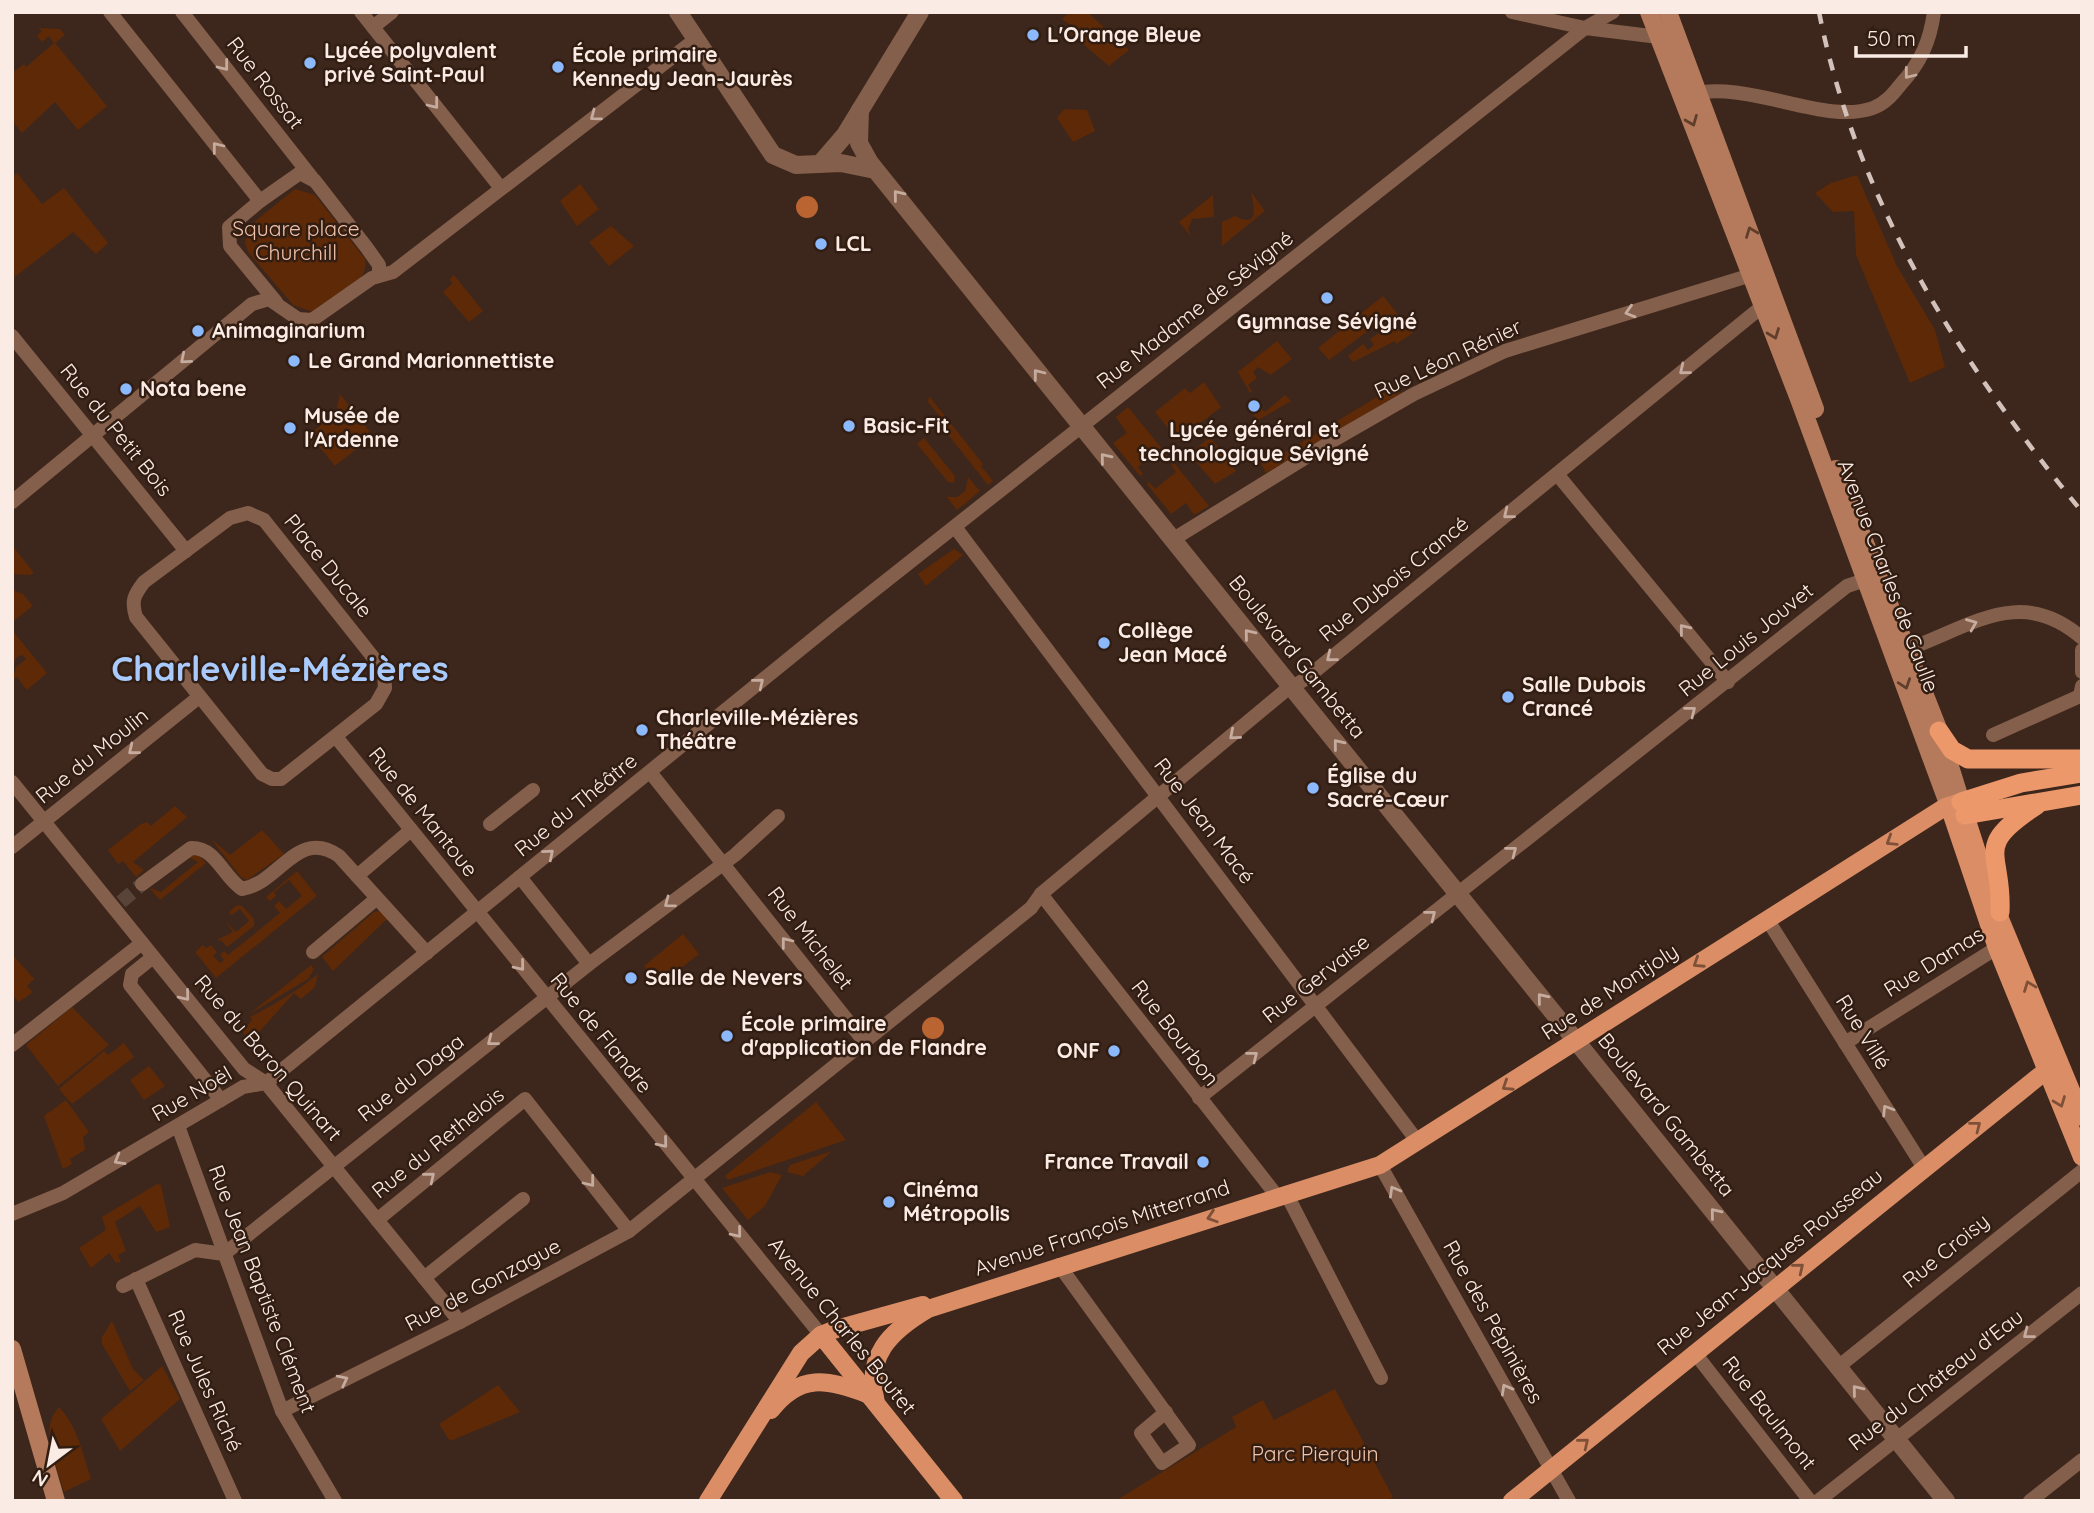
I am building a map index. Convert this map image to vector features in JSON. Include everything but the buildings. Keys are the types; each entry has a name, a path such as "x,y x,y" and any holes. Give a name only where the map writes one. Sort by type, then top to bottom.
{"highway":[{"path":"1939,731 1952,750 1968,759 2082,759"},
{"path":"1959,807 2021,783 2082,773"},
{"path":"1959,807 2037,804 2082,794"},
{"path":"2000,912 2001,896 1993,858 1995,846 2014,820 2037,804"}],"main road":[{"name":"Avenue Charles de Gaulle","path":"1649,12 1667,34 1758,273 1908,649 1939,731 1959,807 2004,944 2053,1065 2082,1157"},
{"name":"Avenue Charles de Gaulle","path":"1667,34 1668,12"},
{"name":"Avenue Charles de Gaulle","path":"1771,306 1865,580 1959,807 1990,893 2000,912 2004,944"},
{"name":"Rue de Montjoly","path":"1281,1195 1380,1165 1768,919 1959,807"},
{"name":"Avenue Charles de Gaulle","path":"2053,1065 2082,1117"},
{"name":"Rue Jean-Jacques Rousseau","path":"1512,1501 1774,1287 2053,1065"},
{"name":"Avenue François Mitterrand","path":"942,1304 1281,1195"},
{"path":"708,1501 779,1382 801,1353 821,1335 870,1318 927,1304 942,1304"},
{"path":"873,1399 871,1383 879,1353 908,1321 942,1304"},
{"name":"Avenue Charles Boutet","path":"821,1335 954,1501"},
{"path":"12,1349 57,1501"},
{"path":"742,1448 777,1402 794,1388 812,1381 835,1382 873,1399"}],"street":[{"path":"110,12 260,201"},
{"name":"Rue Rossat","path":"182,12 314,181"},
{"path":"361,12 500,187"},
{"path":"373,27 392,12"},
{"path":"678,12 765,147 789,163 802,166 849,163 875,170"},
{"path":"820,164 835,148 920,12"},
{"path":"1511,12 1585,28 1667,34"},
{"name":"Rue Madame de Sévigné","path":"831,624 1585,28 1613,12"},
{"path":"1691,94 1733,91 1846,112 1874,107 1887,101 1913,71 1930,41 1934,12"},
{"path":"379,275 376,259 314,181 300,173 229,227 229,241 276,302 298,319 312,320 379,275 393,272 500,187 696,39"},
{"name":"Boulevard Gambetta","path":"860,110 859,143 875,170 937,243 1080,428 1292,687 1946,1501"},
{"name":"Rue Léon Rénier","path":"1172,540 1414,394 1506,351 1758,273"},
{"path":"12,502 258,301 276,302"},
{"name":"Rue Dubois Crancé","path":"863,1040 1031,908 1041,894 1292,687 1771,306"},
{"name":"Rue du Petit Bois","path":"14,342 186,551"},
{"path":"1557,474 1728,682"},
{"name":"Place Ducale","path":"248,513 264,520 384,671 385,688 376,704 281,779 272,779 262,774 136,617 132,605 134,594 144,582 186,551 230,518 248,513"},
{"name":"Rue Jean Macé","path":"955,527 1418,1142"},
{"name":"Rue Louis Jouvet","path":"1458,893 1847,586 1865,580"},
{"path":"1908,649 2000,613 2028,610 2054,616 2082,638"},
{"name":"Rue du Théâtre","path":"477,913 831,624"},
{"path":"2082,650 2082,672"},
{"path":"1993,735 2080,696 2082,686"},
{"name":"Rue du Moulin","path":"12,847 199,697"},
{"name":"Rue de Mantoue","path":"336,737 477,913"},
{"name":"Rue Michelet","path":"650,772 863,1040"},
{"name":"Rue du Baron Quinart","path":"12,782 117,904 142,943 244,1069 265,1083 460,1322"},
{"name":"Rue du Théâtre","path":"490,824 533,790"},
{"path":"723,862 736,855 778,816"},
{"path":"357,876 411,830"},
{"path":"142,884 191,848 209,852 233,883 242,889 252,887 301,851 314,846 327,847 339,856 427,953"},
{"name":"Rue du Daga","path":"223,1254 589,964 723,862"},
{"path":"520,877 589,964"},
{"name":"Rue Gervaise","path":"1199,1098 1458,893"},
{"name":"Rue Bourbon","path":"1041,894 1199,1098 1281,1195"},
{"path":"313,953 376,899"},
{"name":"Rue Noël","path":"12,1214 62,1193 243,1087 265,1083 477,913"},
{"name":"Rue de Flandre","path":"477,913 693,1180"},
{"name":"Rue Villé","path":"1768,919 1924,1168"},
{"path":"12,1045 142,943"},
{"name":"Rue Damas","path":"1845,1043 2004,944"},
{"path":"153,957 132,974 130,985 221,1100"},
{"name":"Rue de Gonzague","path":"282,1411 460,1322 629,1231 863,1040"},
{"name":"Rue du Rethelois","path":"377,1220 525,1099 629,1231"},
{"name":"Rue Jean Baptiste Clément","path":"178,1126 282,1411 335,1501"},
{"name":"Rue des Pépinières","path":"1380,1165 1569,1501"},
{"name":"Rue Croisy","path":"1838,1367 2082,1171"},
{"name":"Avenue Charles Boutet","path":"693,1180 821,1335"},
{"path":"1281,1195 1381,1378"},
{"path":"424,1278 523,1199"},
{"name":"Rue Jules Riché","path":"223,1254 195,1250 130,1283 235,1501"},
{"path":"1059,1265 1166,1412"},
{"name":"Rue du Château d'Eau","path":"1818,1501 1895,1437 2082,1293"},
{"name":"Rue Baulmont","path":"1694,1352 1810,1501"},
{"path":"2030,1501 2082,1460"}],"green space":[{"path":"1069,12 1087,12 1129,50 1109,66 1069,32 1073,27 1062,19"},
{"path":"38,28 60,29 65,35 55,43 107,106 78,130 55,102 22,133 12,120 12,73 24,64 26,67 54,43 49,36 42,42 37,36 42,31"},
{"path":"1064,109 1087,110 1095,131 1073,142 1057,118"},
{"path":"17,173 42,204 64,188 108,243 96,254 73,232 12,279 12,177"},
{"path":"1857,175 1897,266 1935,330 1945,367 1910,383 1856,255 1854,211 1833,212 1815,193 1831,183"},
{"path":"580,184 599,209 577,226 560,201"},
{"name":"Square place Churchill","path":"295,189 315,195 365,259 362,276 356,283 313,312 293,305 248,252 245,243 249,226"},
{"path":"1251,192 1265,211 1222,246 1222,222 1235,216 1249,220 1252,218 1254,209"},
{"path":"1213,195 1214,217 1192,219 1188,229 1191,236 1179,222"},
{"path":"611,226 634,246 609,266 589,242"},
{"path":"454,275 483,311 469,322 443,292 452,284 450,279"},
{"path":"1383,296 1413,333 1396,344 1395,341 1353,362 1348,356 1363,344 1368,350 1374,345 1370,339 1380,332 1376,325 1329,360 1318,348"},
{"path":"1277,341 1292,359 1271,375 1258,367 1253,372 1257,378 1248,385 1252,391 1250,393 1238,372"},
{"path":"1204,382 1221,407 1178,441 1155,412 1185,388 1190,393"},
{"path":"1397,385 1401,393 1266,473 1261,463 1267,463"},
{"path":"340,394 373,436 335,466 310,435 336,411"},
{"path":"1285,395 1291,401 1250,425 1256,418 1251,412 1259,406 1265,412"},
{"path":"929,396 983,464 981,466 993,481 988,485 946,432 950,429 928,402"},
{"path":"1128,407 1167,455 1164,457 1158,450 1138,467 1143,474 1140,476 1113,443 1127,433 1116,417"},
{"path":"1210,437 1236,471 1215,484 1189,454"},
{"path":"924,438 955,476 954,483 948,482 917,444"},
{"path":"1174,463 1209,506 1194,515 1186,503 1171,514 1147,484 1149,482 1155,489 1176,472 1171,465"},
{"path":"968,477 980,491 957,510 947,497 957,497 965,491"},
{"path":"12,545 34,573 12,574"},
{"path":"954,549 963,555 926,586 918,574"},
{"path":"13,590 23,594 33,606 12,622"},
{"path":"12,630 47,673 27,690 17,677 12,680 16,667 26,659 22,655 17,657 12,666"},
{"path":"175,806 187,817 133,862 144,870 136,877 123,861 118,864 108,850 141,824 147,822 151,826"},
{"path":"262,830 284,854 247,880 240,876 211,839 230,855"},
{"path":"199,855 206,863 160,900 149,888 161,892 198,862 187,856"},
{"path":"297,871 317,896 216,978 195,952 203,945 206,948 211,945 217,952 213,956 220,963 224,960 220,955 224,951 228,955 280,913 274,906 279,901 286,909 302,896 289,880 274,892 276,896 270,901 266,897"},
{"path":"237,905 242,906 254,919 254,926 227,947 217,940 233,932 225,921 236,932 249,921 240,909 232,915 229,912"},
{"path":"381,911 387,919 333,971 322,957 374,912"},
{"path":"683,934 699,954 659,985 644,966"},
{"path":"12,954 34,979 27,986 33,992 19,1002 12,995"},
{"path":"311,965 314,969 308,979 248,1015"},
{"path":"318,974 315,987 301,999 294,993 251,1041 242,1031 252,1020 250,1017 286,997"},
{"path":"72,1007 109,1045 58,1086 26,1045"},
{"path":"124,1043 134,1057 72,1104 59,1089 104,1051 108,1055"},
{"path":"149,1066 165,1086 144,1100 130,1080"},
{"path":"66,1100 89,1132 83,1137 85,1150 70,1159 72,1164 63,1169 44,1116"},
{"path":"816,1102 846,1140 728,1180 725,1176"},
{"path":"832,1151 803,1176 787,1172 790,1165"},
{"path":"770,1172 782,1175 765,1206 748,1220 722,1188"},
{"path":"157,1184 161,1185 170,1227 156,1232 140,1206 115,1222 126,1251 118,1255 121,1262 116,1263 109,1253 91,1268 79,1248 106,1230 102,1217"},
{"path":"112,1321 133,1369 144,1380 130,1391 102,1344 102,1337"},
{"path":"162,1366 180,1399 120,1451 101,1419"},
{"path":"498,1385 520,1412 450,1441 439,1424"},
{"name":"Parc Pierquin","path":"1335,1389 1393,1497 1386,1501 1115,1501 1236,1427 1232,1417 1263,1400 1274,1420"},
{"path":"59,1407 75,1432 91,1479 64,1492 50,1436 50,1425"}],"shaded area":[{"path":"803,196 811,196 818,203 818,211 811,218 803,218 796,211 796,203"},
{"path":"933,1017 941,1020 944,1028 941,1036 933,1039 925,1036 922,1028 925,1020"}],"tunnel":[{"path":"121,902 142,884"}],"railway":[{"path":"1819,12 1836,82 1859,150 1887,215 1919,278 1995,398 2082,512"}],"place":[{"name":"L'Orange Bleue","path":"1033,35"},
{"name":"Lycée polyvalent privé Saint-Paul","path":"310,63"},
{"name":"École primaire Kennedy Jean-Jaurès","path":"558,67"},
{"name":"LCL","path":"821,244"},
{"name":"Gymnase Sévigné","path":"1327,298"},
{"name":"Animaginarium","path":"198,331"},
{"name":"Le Grand Marionnettiste","path":"294,361"},
{"name":"Nota bene","path":"126,389"},
{"name":"Lycée général et technologique Sévigné","path":"1254,406"},
{"name":"Basic-Fit","path":"849,426"},
{"name":"Musée de l'Ardenne","path":"290,428"},
{"name":"Collège Jean Macé","path":"1104,643"},
{"name":"Salle Dubois Crancé","path":"1508,697"},
{"name":"Charleville-Mézières Théâtre","path":"642,730"},
{"name":"Église du Sacré-Cœur","path":"1313,788"},
{"name":"Salle de Nevers","path":"631,978"},
{"name":"École primaire d'application de Flandre","path":"727,1036"},
{"name":"ONF","path":"1114,1051"},
{"name":"France Travail","path":"1203,1162"},
{"name":"Cinéma Métropolis","path":"889,1202"}],"district":[{"name":"Charleville-Mézières","path":"280,669"}]}
